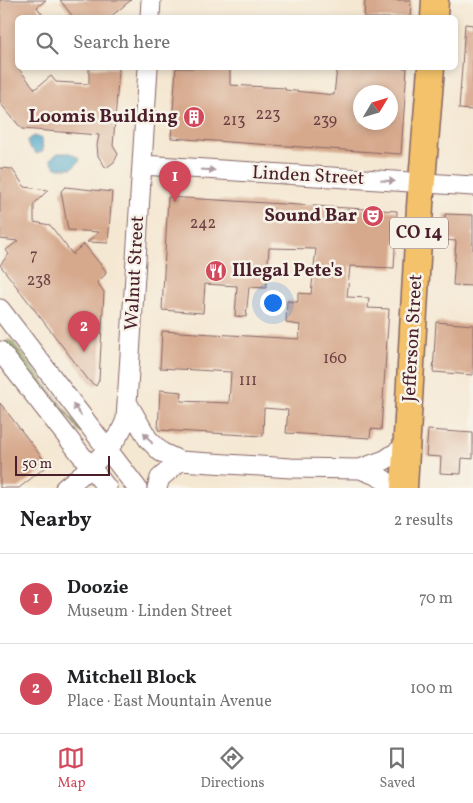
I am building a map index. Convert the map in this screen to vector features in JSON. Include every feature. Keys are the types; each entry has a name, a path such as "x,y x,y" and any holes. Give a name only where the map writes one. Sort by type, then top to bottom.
{"highway":[{"path":"434,15 435,0"},
{"name":"Jefferson Street","path":"404,488 422,182 431,70"}],"street":[{"path":"150,15 151,0"},
{"name":"Walnut Street","path":"65,488 90,466 124,426 128,404 148,70"},
{"name":"Linden Street","path":"142,165 473,186"},
{"path":"0,309 137,488"},
{"path":"0,330 20,335"},
{"path":"0,351 107,488"},
{"path":"128,404 148,439 162,452 180,461 291,468 360,469 378,476 396,488"},
{"path":"360,469 385,460 407,445"},
{"path":"157,488 160,478 180,461"}],"green space":[{"path":"8,340 13,342 82,432 80,432 53,396 32,381 5,343"}],"water":[{"path":"34,136 42,139 43,151 37,154 28,146 28,140"},
{"path":"58,153 70,153 79,158 79,162 72,168 56,168 50,159"}],"building":[{"path":"0,0 46,0 37,7 43,15 15,15 15,70 20,70 35,89 51,76 56,82 89,84 89,70 119,70 113,146 118,154 114,162 106,168 98,156 97,145 99,135 22,129 0,103"},
{"path":"60,0 131,0 113,15 72,15"},
{"path":"365,0 411,0 410,15 364,15"},
{"path":"465,24 473,25 473,110 459,109"},
{"path":"176,70 230,70 230,85 285,88 285,90 334,95 337,70 407,70 401,154 171,138"},
{"path":"0,168 12,169 25,187 48,190 34,204 34,222 50,225 73,255 84,244 106,271 105,275 97,282 104,292 99,380 96,386 90,382 0,265 9,254 6,250 18,241 0,239"},
{"path":"65,187 112,192 108,243 87,242 99,232 68,230 61,191"},
{"path":"168,197 397,211 394,268 350,266 347,297 369,298 368,308 389,309 381,430 371,429 370,438 286,433 288,410 264,408 263,436 158,430 160,390 182,392 181,401 229,403 231,372 160,368 162,331 299,339 300,325 286,323 287,301 298,302 298,293 311,294 316,249 269,248 266,288 249,287 246,317 235,316 237,286 205,284 203,313 162,310"},
{"path":"445,214 473,215 473,286 453,285 456,241 444,240"},
{"path":"436,322 473,325 473,375 433,372"},
{"path":"0,403 48,465 19,488 0,488"},
{"path":"428,430 473,433 473,459 462,458 461,474 440,473 441,457 426,456"}],"place":[{"name":"Loomis Building","path":"194,117"},
{"name":"Doozie","path":"175,202"},
{"name":"Sound Bar","path":"373,216"},
{"name":"Illegal Pete's","path":"216,271"},
{"name":"Mitchell Block","path":"84,352"}]}
